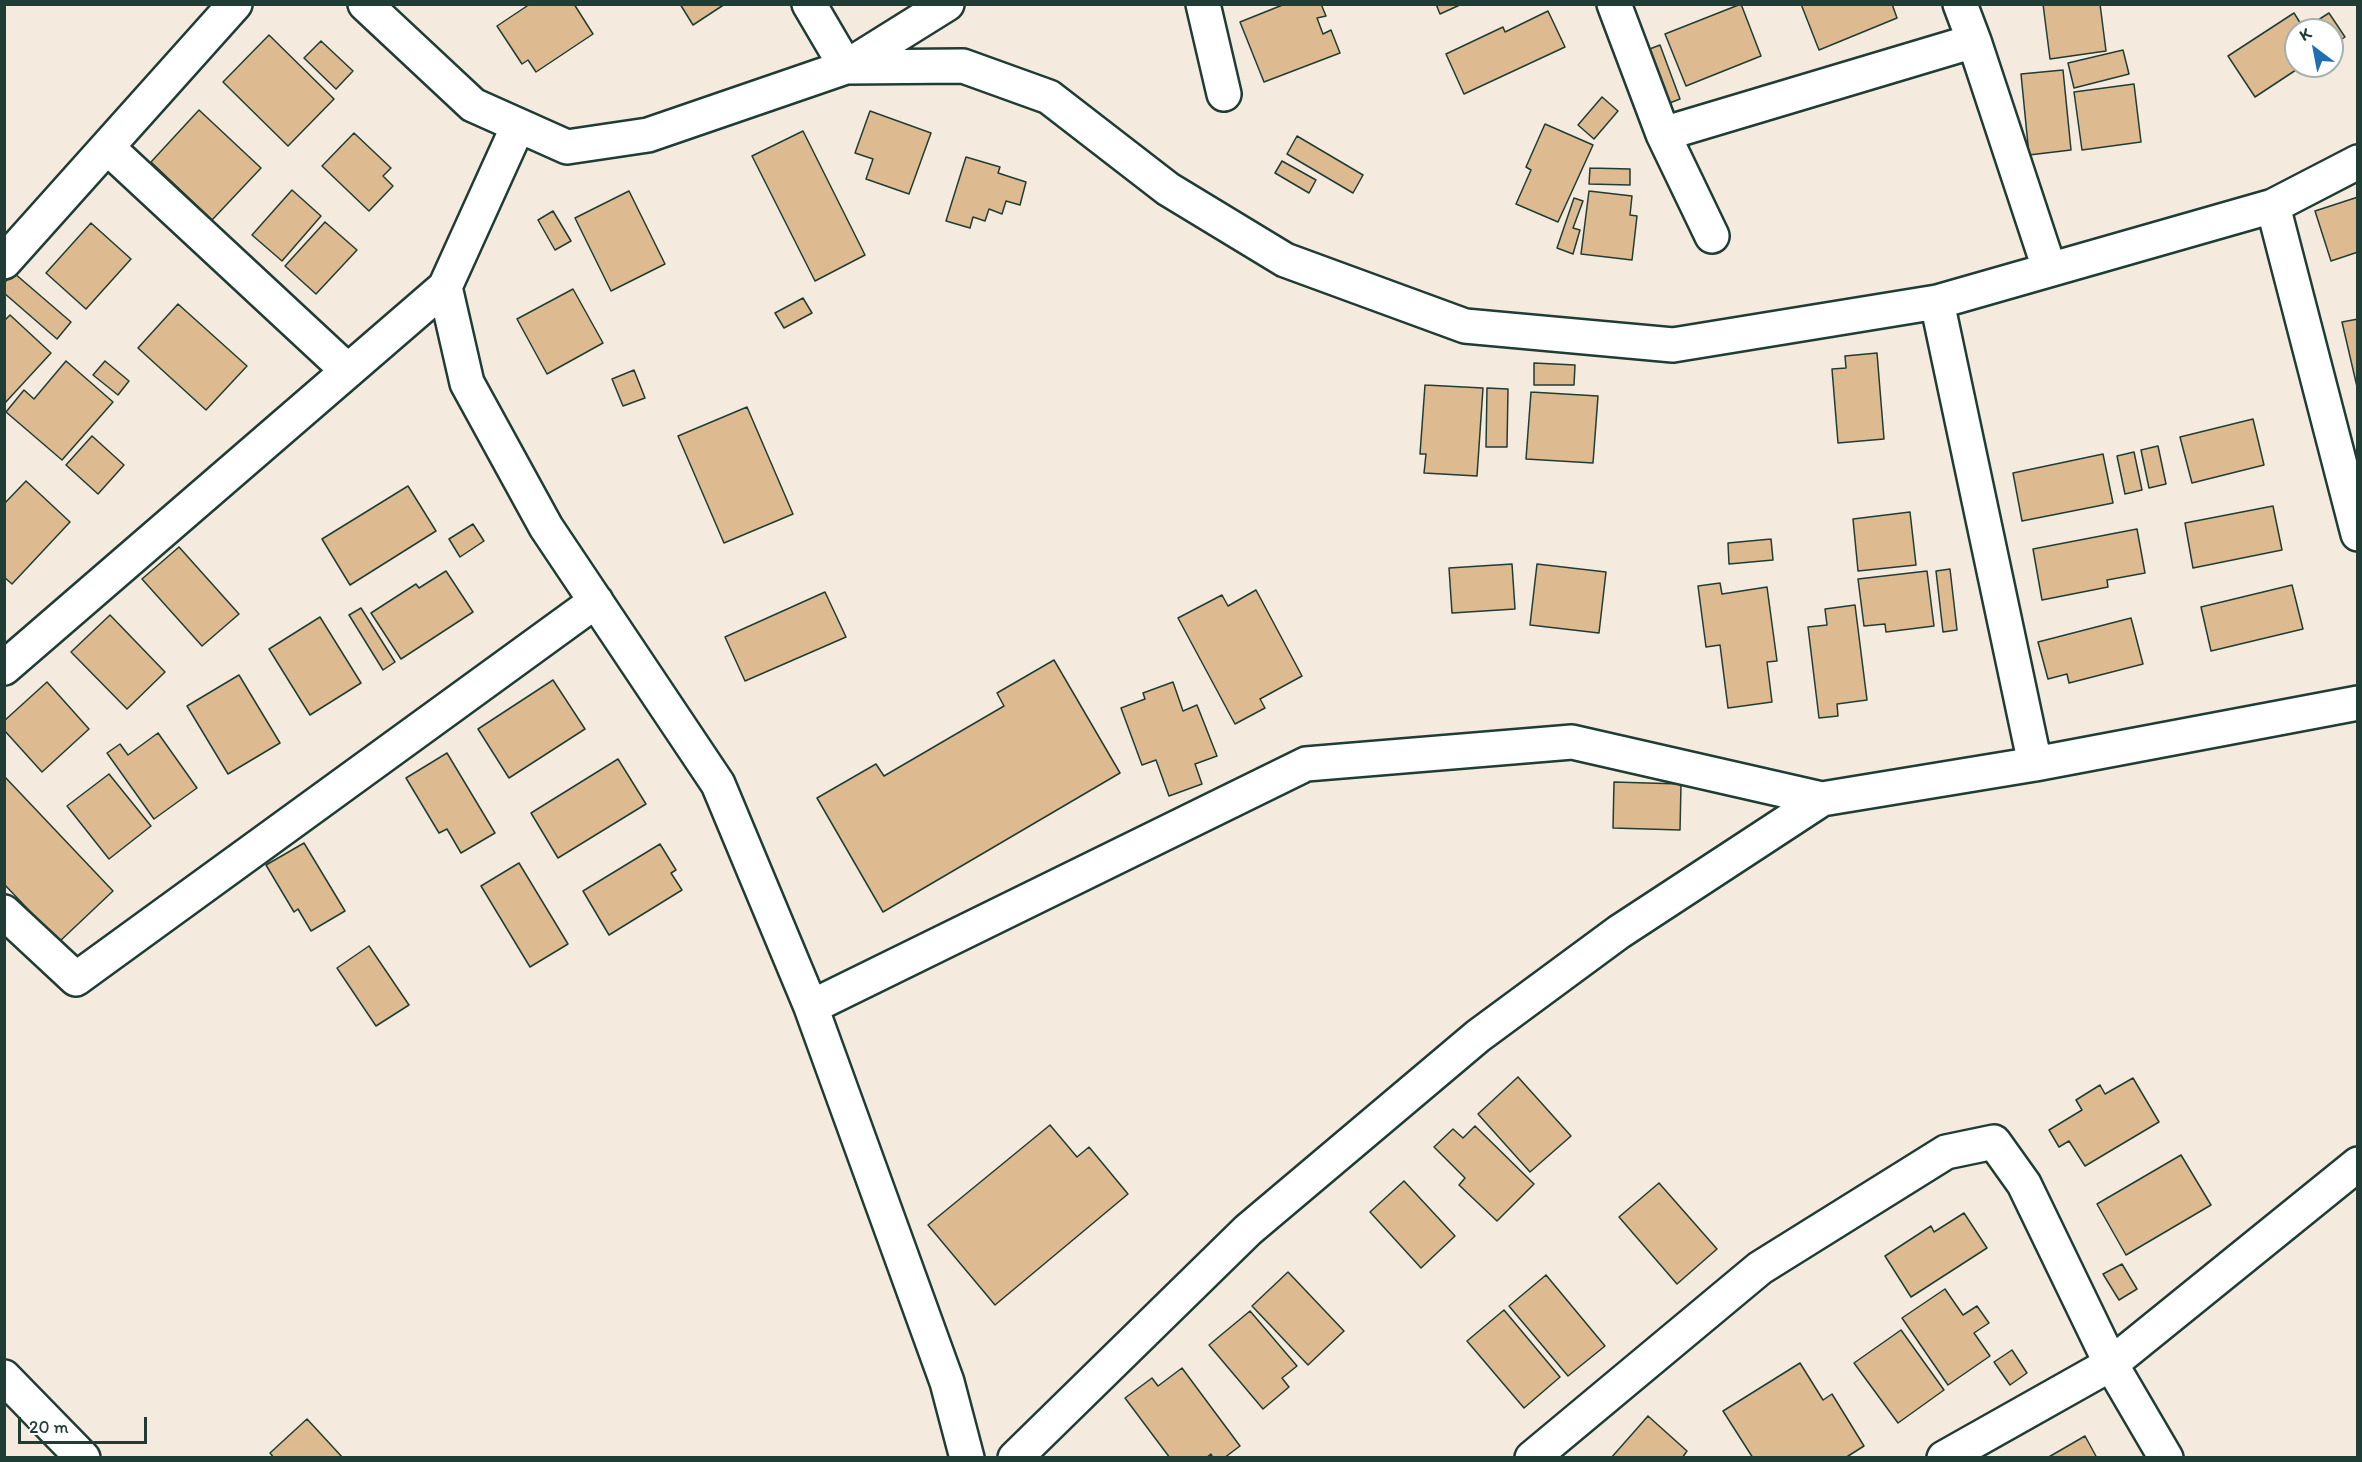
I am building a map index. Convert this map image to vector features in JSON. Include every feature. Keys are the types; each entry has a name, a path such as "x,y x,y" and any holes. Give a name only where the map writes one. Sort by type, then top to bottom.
{"street":[{"path":"4,262 235,4"},
{"path":"365,4 474,105 567,147 648,135 846,67 947,4"},
{"path":"809,4 846,67"},
{"path":"1203,4 1224,94"},
{"path":"1614,4 1664,134 1712,236"},
{"path":"1960,4 2049,268"},
{"path":"1664,134 1974,41"},
{"path":"846,67 963,66 1049,97 1168,189 1285,260 1465,326 1673,345 1937,302 2049,268 2273,206 2358,162"},
{"path":"4,668 445,287 518,126"},
{"path":"107,147 348,371"},
{"path":"2273,206 2352,491 2358,534"},
{"path":"445,287 467,383 546,527 718,784 811,1007 947,1382 967,1458"},
{"path":"1937,302 2035,764"},
{"path":"4,912 76,979 596,601"},
{"path":"811,1007 1306,764 1572,742 1822,799 2035,764 2358,703"},
{"path":"1015,1458 1248,1230 1478,1036 1619,932 1822,799"},
{"path":"1532,1458 1760,1268 1946,1152 1994,1142 2024,1184 2110,1364 2166,1458"},
{"path":"1944,1458 2110,1364 2358,1164"},
{"path":"4,1377 84,1458"}],"building":[{"path":"530,4 574,4 593,34 536,72 528,60 522,64 497,26"},
{"path":"680,4 725,4 693,25"},
{"path":"1285,4 1321,4 1326,16 1317,18 1323,34 1331,30 1340,53 1264,82 1240,22"},
{"path":"1436,4 1462,4 1440,14"},
{"path":"1741,4 1761,56 1686,86 1665,34"},
{"path":"1801,4 1892,4 1897,18 1819,50"},
{"path":"2043,4 2100,4 2106,51 2050,59"},
{"path":"1548,11 1565,47 1464,94 1446,54 1503,27 1505,32"},
{"path":"2294,13 2297,18 2286,18"},
{"path":"2329,13 2332,18 2321,18"},
{"path":"2284,20 2284,78 2255,97 2228,56"},
{"path":"269,35 334,99 288,146 223,82"},
{"path":"321,41 353,71 336,89 304,58"},
{"path":"1660,45 1680,99 1667,104 1647,50"},
{"path":"2123,50 2129,74 2074,88 2068,63"},
{"path":"2063,70 2071,150 2029,155 2021,74"},
{"path":"2134,84 2141,142 2082,150 2074,92"},
{"path":"1602,97 1618,111 1594,139 1578,125"},
{"path":"199,110 261,168 212,220 151,162"},
{"path":"870,111 931,133 909,194 866,179 873,159 855,153"},
{"path":"1545,124 1593,145 1558,222 1516,204 1531,170 1526,167"},
{"path":"803,131 865,255 815,281 752,156"},
{"path":"354,133 391,168 383,176 393,186 369,211 322,166"},
{"path":"1297,136 1363,175 1353,193 1287,154"},
{"path":"966,157 1000,167 998,173 1026,182 1020,205 1006,201 1002,214 989,209 985,221 973,217 970,228 946,221"},
{"path":"1282,161 1316,180 1309,193 1275,173"},
{"path":"1590,168 1630,169 1630,185 1589,184"},
{"path":"292,190 321,216 282,261 252,235"},
{"path":"629,191 665,264 611,291 575,218"},
{"path":"1589,191 1632,196 1630,215 1637,216 1632,260 1581,254"},
{"path":"2358,197 2358,252 2331,261 2315,211"},
{"path":"1574,198 1583,201 1573,228 1580,230 1573,254 1557,248"},
{"path":"553,211 571,241 555,250 538,220"},
{"path":"325,222 357,250 316,294 285,266"},
{"path":"91,223 131,259 86,309 46,273"},
{"path":"14,273 71,322 57,339 4,293 4,283"},
{"path":"573,289 603,343 547,374 517,319"},
{"path":"803,298 812,313 784,328 775,313"},
{"path":"178,304 247,366 206,410 138,348"},
{"path":"10,315 51,353 4,404 4,321"},
{"path":"2358,319 2358,391 2342,322"},
{"path":"1877,353 1884,439 1838,443 1832,369 1846,368 1845,356"},
{"path":"66,361 113,402 62,460 6,412 24,390 34,399"},
{"path":"105,361 129,381 118,395 93,375"},
{"path":"1534,363 1575,365 1574,385 1534,385"},
{"path":"634,370 645,398 623,406 612,379"},
{"path":"1425,385 1483,388 1477,476 1424,473 1426,454 1420,454"},
{"path":"1487,388 1508,389 1507,447 1486,447"},
{"path":"1531,392 1598,396 1593,463 1526,459"},
{"path":"747,407 793,514 724,543 678,436"},
{"path":"2253,419 2264,465 2192,483 2180,437"},
{"path":"92,436 124,465 98,494 66,465"},
{"path":"2158,446 2166,484 2149,488 2141,450"},
{"path":"2134,452 2142,490 2125,494 2117,456"},
{"path":"2103,454 2113,503 2022,521 2013,473"},
{"path":"26,481 70,522 12,584 4,577 4,504"},
{"path":"408,486 436,531 350,585 322,539"},
{"path":"2273,506 2282,550 2193,568 2185,523"},
{"path":"1910,512 1916,565 1858,571 1853,519"},
{"path":"473,524 484,541 460,557 449,539"},
{"path":"2137,529 2145,573 2107,580 2108,587 2042,600 2033,549"},
{"path":"1771,539 1773,560 1729,564 1728,543"},
{"path":"179,547 239,614 202,646 142,579"},
{"path":"1512,564 1515,609 1452,613 1449,568"},
{"path":"1537,564 1606,572 1599,633 1530,625"},
{"path":"1950,569 1957,630 1943,632 1936,571"},
{"path":"446,571 473,612 401,659 371,613 416,584 419,588"},
{"path":"1927,571 1934,626 1886,632 1885,624 1864,626 1858,579"},
{"path":"1720,583 1722,594 1767,587 1777,661 1767,662 1772,702 1728,708 1720,645 1706,647 1698,586"},
{"path":"2292,585 2303,629 2211,651 2201,607"},
{"path":"1256,590 1302,676 1260,699 1265,708 1235,724 1178,618 1222,595 1228,606"},
{"path":"825,592 846,637 745,681 725,637"},
{"path":"1855,605 1867,700 1837,704 1838,716 1819,718 1808,627 1827,625 1825,609"},
{"path":"361,608 395,662 383,670 349,615"},
{"path":"110,615 165,672 127,709 71,652"},
{"path":"320,617 361,683 310,715 269,649"},
{"path":"2131,618 2143,664 2069,683 2067,674 2048,679 2038,642"},
{"path":"1054,660 1120,773 883,912 817,798 876,764 884,776 1004,706 997,693"},
{"path":"239,675 280,743 228,774 187,706"},
{"path":"553,680 585,729 509,778 478,729"},
{"path":"47,682 89,729 42,772 4,730 4,721"},
{"path":"1173,682 1183,711 1197,705 1217,756 1195,764 1202,784 1169,796 1156,760 1142,765 1121,708 1145,699 1143,693"},
{"path":"158,733 197,788 154,819 107,753 120,744 128,755"},
{"path":"447,753 495,833 461,853 447,829 439,833 406,778"},
{"path":"618,759 646,804 558,858 531,813"},
{"path":"109,774 151,826 109,859 67,806"},
{"path":"4,776 113,891 59,942 4,884"},
{"path":"1614,782 1681,784 1680,830 1613,828"},
{"path":"304,843 345,911 311,931 298,909 294,912 266,865"},
{"path":"660,844 676,870 671,873 682,890 609,935 583,891"},
{"path":"519,863 568,944 530,967 481,886"},
{"path":"369,946 409,1005 376,1026 337,968"},
{"path":"1518,1077 1571,1136 1530,1172 1478,1114"},
{"path":"2133,1078 2159,1122 2085,1166 2069,1141 2059,1147 2049,1130 2082,1110 2076,1100 2100,1085 2105,1094"},
{"path":"1050,1125 1077,1157 1089,1147 1128,1194 995,1305 928,1225"},
{"path":"1475,1126 1534,1184 1497,1221 1459,1185 1465,1178 1434,1147 1453,1129 1463,1138"},
{"path":"2181,1155 2211,1205 2126,1255 2097,1204"},
{"path":"1404,1181 1455,1236 1421,1268 1370,1212"},
{"path":"1659,1183 1717,1249 1677,1284 1619,1217"},
{"path":"1964,1213 1987,1248 1911,1297 1885,1256 1931,1226 1934,1232"},
{"path":"2122,1264 2137,1289 2119,1300 2103,1274"},
{"path":"1288,1272 1344,1331 1308,1365 1252,1306"},
{"path":"1546,1275 1605,1346 1568,1376 1509,1306"},
{"path":"1945,1289 1963,1315 1977,1306 1989,1323 1974,1333 1990,1356 1948,1385 1902,1318"},
{"path":"1504,1310 1560,1377 1524,1408 1467,1341"},
{"path":"1250,1311 1297,1366 1282,1378 1289,1387 1263,1409 1209,1345"},
{"path":"1901,1330 1944,1390 1898,1423 1854,1363"},
{"path":"2012,1350 2027,1373 2010,1385 1994,1362"},
{"path":"1800,1363 1823,1400 1832,1394 1864,1446 1845,1458 1753,1458 1723,1411"},
{"path":"1182,1368 1240,1446 1224,1458 1213,1458 1211,1454 1206,1458 1170,1458 1125,1398 1152,1378 1158,1386"},
{"path":"1648,1416 1687,1451 1682,1458 1611,1458"},
{"path":"307,1419 343,1458 274,1458 270,1453"},
{"path":"2085,1436 2097,1458 2047,1458"}]}
